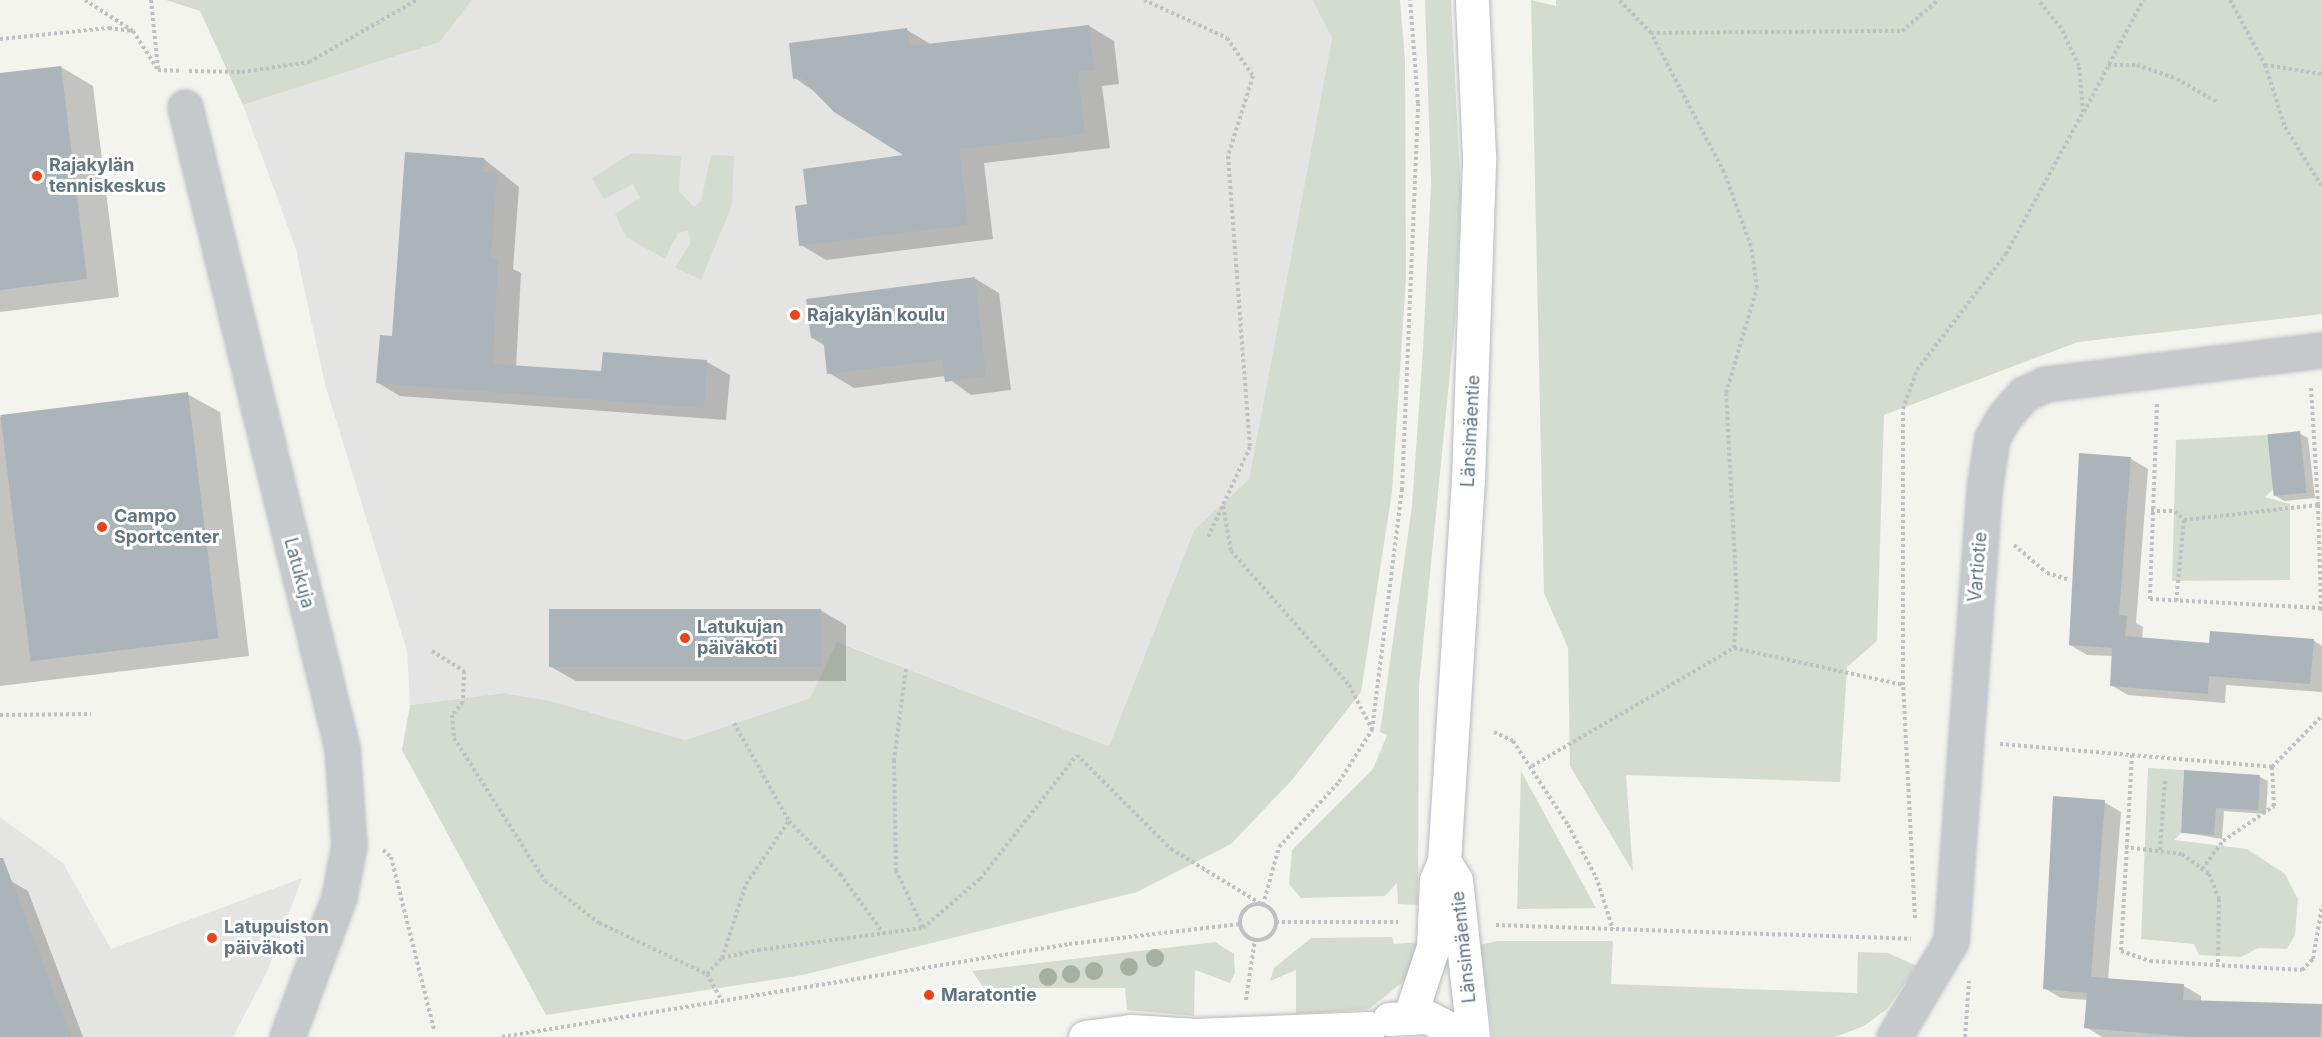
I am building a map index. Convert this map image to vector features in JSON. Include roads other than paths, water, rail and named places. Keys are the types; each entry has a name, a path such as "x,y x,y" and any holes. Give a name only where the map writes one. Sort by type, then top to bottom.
{"main road":[{"name":"Länsimäentie","path":"1410,1016 1433,947 1436,880 1444,861 1477,328 1479,156 1472,0"},
{"name":"Länsimäentie","path":"1444,861 1456,880 1473,1037"},
{"path":"1085,1037 1363,1032 1410,1016 1444,1022 1467,1037"}],"street":[{"name":"Latukuja","path":"185,107 342,748 349,845 339,897 287,1037"},
{"name":"Vartiotie","path":"1894,1037 1951,941 1984,489 1992,438 2003,418 2024,394 2044,384 2316,369"}],"place":[{"name":"Rajakylän tenniskeskus","path":"37,176"},
{"name":"Rajakylän koulu","path":"795,315"},
{"name":"Campo Sportcenter","path":"102,527"},
{"name":"Latukujan päiväkoti","path":"685,638"},
{"name":"Latupuiston päiväkoti","path":"212,938"},
{"name":"Maratontie","path":"929,995"}]}
